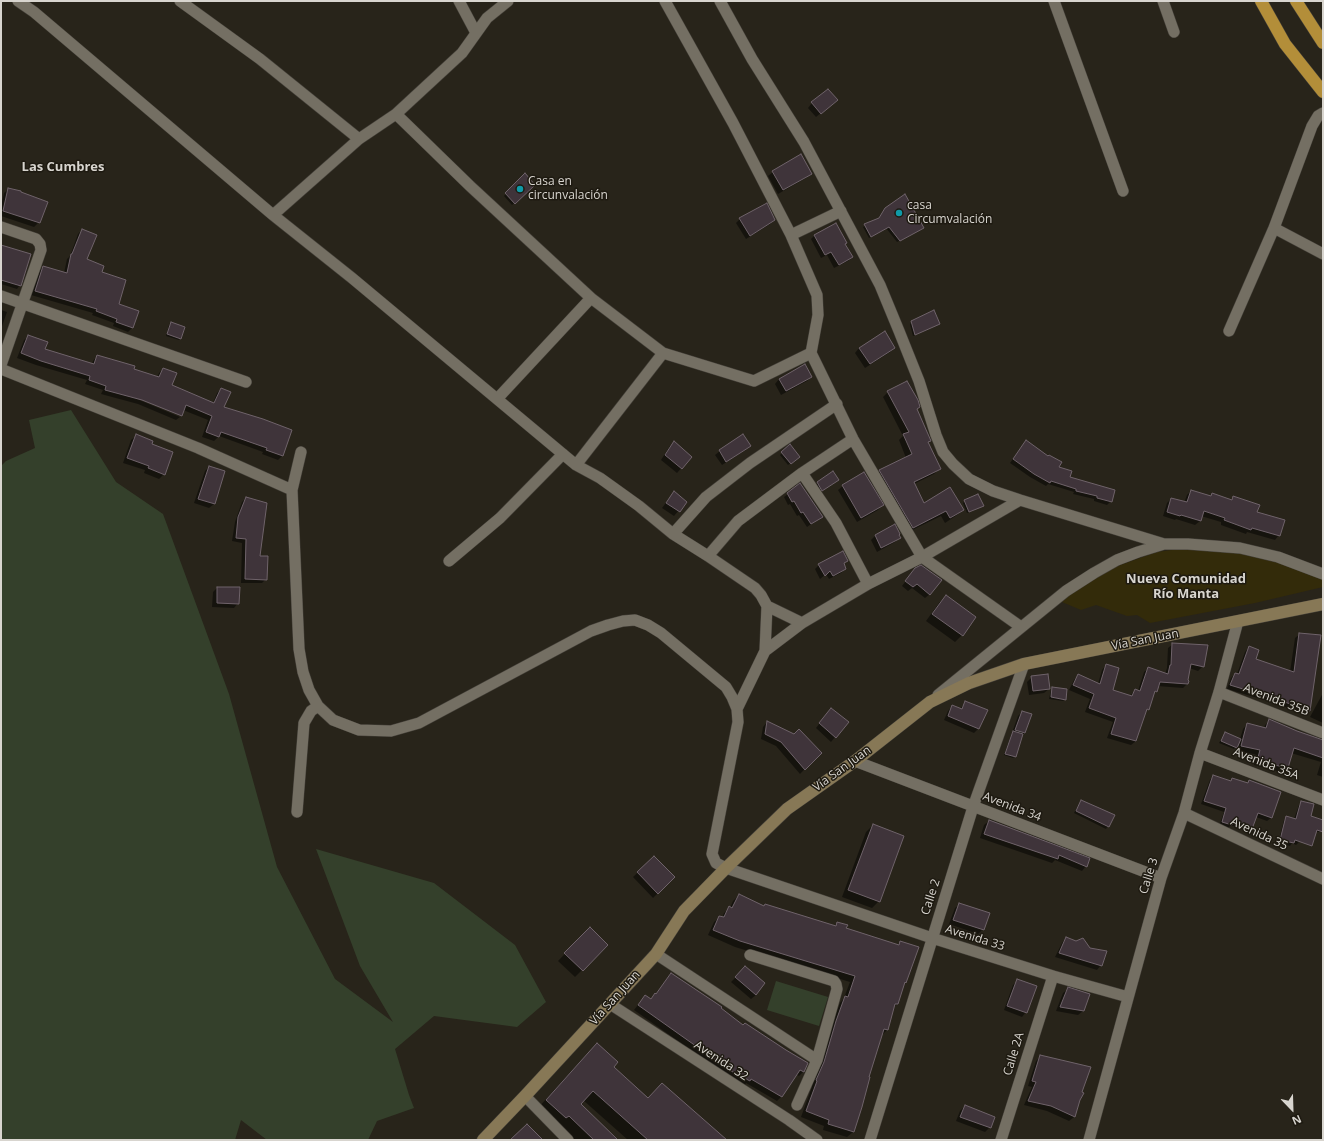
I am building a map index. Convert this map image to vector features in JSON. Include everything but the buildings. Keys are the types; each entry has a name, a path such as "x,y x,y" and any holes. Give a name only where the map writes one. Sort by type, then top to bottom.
{"highway":[{"path":"1261,1 1285,44 1323,92"},
{"path":"1296,1 1323,44"}],"street":[{"path":"18,1 34,12 273,215 352,278 576,465 605,482 639,506 673,534 755,588 767,606 765,651 737,709"},
{"path":"180,1 260,59 358,139"},
{"path":"459,1 476,33"},
{"path":"273,215 358,139 396,114 462,53 487,18 508,1"},
{"path":"665,1 733,123 791,235 817,295 818,315 811,353 853,439 922,557 1021,627"},
{"path":"720,1 752,59 804,142 880,285 919,381 936,435 943,452 952,464 969,479 993,491 1164,544 1188,544 1240,548 1278,557 1323,574"},
{"path":"1054,1 1123,191"},
{"path":"1163,1 1174,32"},
{"path":"1229,331 1274,228 1312,126 1318,116 1323,112"},
{"path":"396,114 470,186 591,298 663,354 754,381 811,353"},
{"path":"791,235 841,210"},
{"path":"1,227 36,239 40,244 41,250 1,365"},
{"path":"1274,228 1323,254"},
{"path":"1,296 246,382"},
{"path":"497,400 591,298"},
{"path":"576,465 663,354"},
{"path":"1,369 198,448 292,490"},
{"path":"673,534 706,497 750,463 837,404"},
{"path":"708,556 738,521 802,473 853,439"},
{"path":"302,452 292,490 299,648 303,672 318,706 333,720 359,730 391,730 419,723 591,631 623,621 635,620 648,625 661,633 726,687 737,709 738,722 712,854 716,862 726,868"},
{"path":"449,560 500,518 563,454"},
{"path":"802,473 836,523 868,584"},
{"path":"765,651 802,623 868,584 922,557 1020,500"},
{"path":"930,702 1066,591 1117,560 1164,544"},
{"name":"Vía San Juan","path":"483,1140 656,954 684,912 726,868 787,809 855,761 930,702 969,683 1024,664 1323,604"},
{"path":"767,606 802,623"},
{"name":"Calle 3","path":"1089,1140 1161,878 1184,813 1238,621"},
{"name":"Calle 2","path":"870,1140 974,807 1024,664"},
{"name":"Avenida 35B","path":"1219,692 1323,733"},
{"path":"297,812 304,723 311,711 318,706"},
{"name":"Avenida 35A","path":"1200,753 1323,800"},
{"name":"Avenida 34","path":"855,761 1161,878"},
{"name":"Avenida 35","path":"1184,813 1323,879"},
{"name":"Avenida 33","path":"726,868 932,938 1053,976 1128,997"},
{"path":"656,954 817,1060"},
{"path":"750,955 834,981 836,984 837,989 817,1060 797,1104"},
{"name":"Calle 2A","path":"1001,1140 1053,976"},
{"name":"Avenida 32","path":"610,1004 789,1120 817,1140"},
{"path":"525,1096 568,1140"}],"green space":[{"path":"71,410 116,482 163,514 229,694 277,867 335,979 393,1022 360,966 316,849 434,883 515,945 546,1002 517,1027 434,1016 395,1049 414,1108 377,1121 368,1140 267,1140 241,1120 235,1140 1,1140 1,466 6,461 35,448 29,420"},
{"path":"776,981 828,997 819,1026 767,1010"}],"sand":[{"path":"1194,547 1237,551 1275,561 1323,579 1323,587 1255,603 1150,623 1137,615 1127,616 1096,605 1081,610 1062,602 1074,591 1112,568 1157,552"}],"place":[{"name":"Casa en circunvalación","path":"520,189"},
{"name":"casa Circumvalación","path":"899,213"}],"district":[{"name":"Las Cumbres","path":"63,167"},
{"name":"Nueva Comunidad Río Manta","path":"1186,586"}]}
